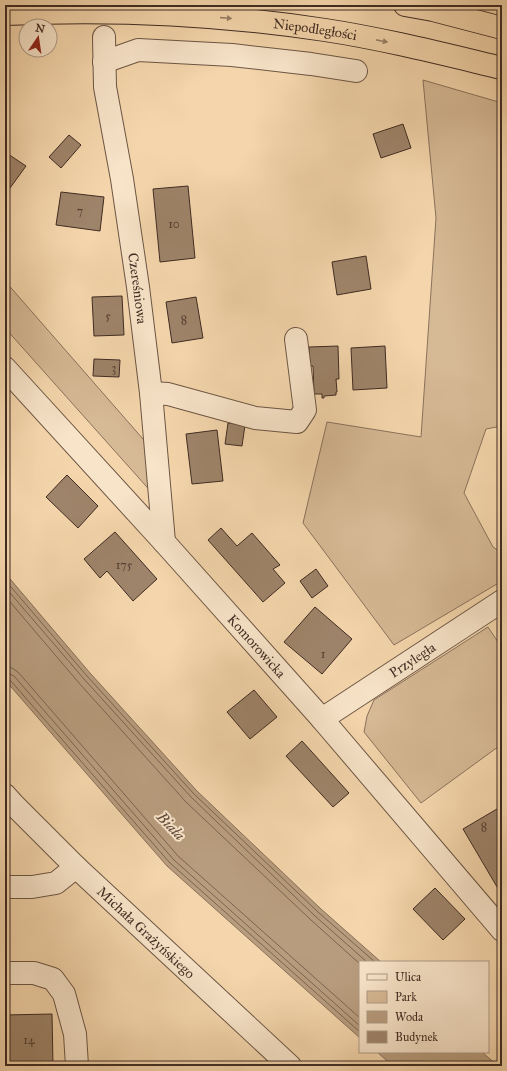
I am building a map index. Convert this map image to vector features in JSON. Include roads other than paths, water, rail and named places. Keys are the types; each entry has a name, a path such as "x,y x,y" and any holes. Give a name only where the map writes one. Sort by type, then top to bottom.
{"highway":[{"path":"405,5 433,10 502,28"},
{"name":"Niepodległości","path":"5,14 81,12 156,13 246,20 326,30 407,45 502,68"}],"street":[{"name":"Czereśniowa","path":"104,37 106,87 122,179 152,393 164,542"},
{"path":"104,62 138,50 232,55 356,71"},
{"path":"152,393 168,394 256,418 297,422 305,410 296,339"},
{"name":"Komorowicka","path":"5,368 322,718 502,930"},
{"name":"Przyległa","path":"322,718 502,601"},
{"name":"Michała Grażyńskiego","path":"5,795 76,867 290,1066"},
{"path":"5,887 32,887 56,883 76,867"},
{"path":"5,973 34,973 53,978 64,994 75,1034 76,1066"}],"water":[{"name":"Biała","path":"5,573 90,673 197,791 321,909 380,961 359,961 359,1037 167,866 5,680"},
{"path":"378,1053 483,1053 498,1066 393,1066"}]}
